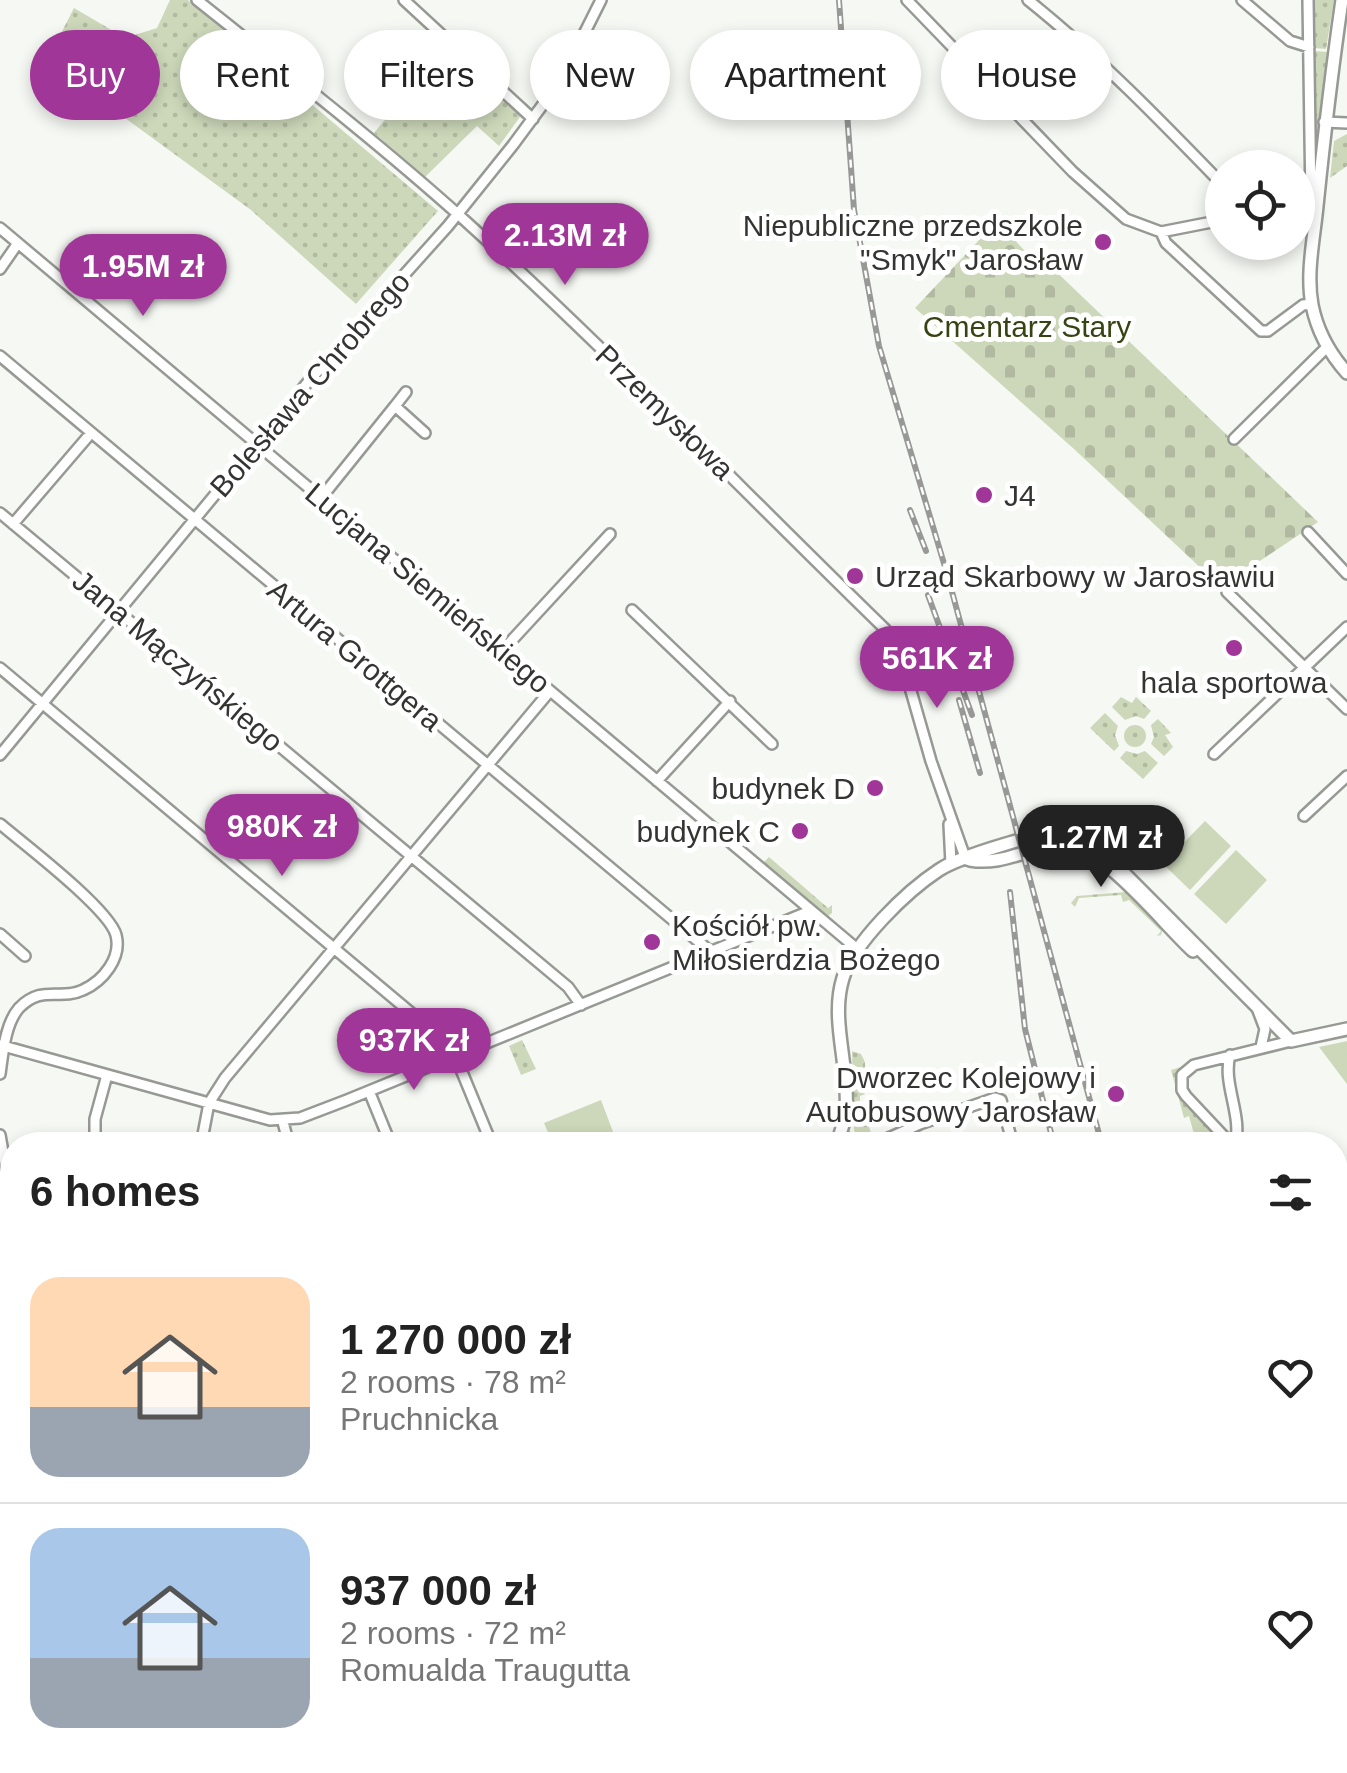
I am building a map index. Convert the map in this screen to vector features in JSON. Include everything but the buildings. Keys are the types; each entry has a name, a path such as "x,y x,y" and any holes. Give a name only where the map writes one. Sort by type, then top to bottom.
{"main road":[{"path":"1315,196 1342,0"},
{"path":"1310,260 1312,304 1328,346 1347,372"},
{"path":"840,1132 846,1104 839,1001 842,980 856,948 936,872 1013,842 1056,832 1088,838 1290,1042 1347,1028"}],"street":[{"name":"Przemysłowa","path":"197,0 457,214 659,405 886,629 899,649 948,812"},
{"path":"404,0 530,116"},
{"name":"Bolesława Chrobrego","path":"586,30 601,0"},
{"path":"1028,0 1063,30"},
{"path":"1242,0 1290,42 1309,47"},
{"path":"1308,0 1312,150"},
{"path":"908,2 1103,201 1138,226 1161,232 1205,223"},
{"path":"1112,73 1205,167"},
{"name":"Bolesława Chrobrego","path":"0,755 117,610 457,214 532,120"},
{"path":"1324,122 1347,123"},
{"name":"Lucjana Siemieńskiego","path":"0,228 856,948"},
{"path":"1161,232 1166,243 1261,331 1268,332 1303,305 1312,304"},
{"path":"0,270 18,242"},
{"path":"1234,439 1328,346"},
{"name":"Artura Grottgera","path":"0,356 711,952"},
{"path":"320,498 406,392"},
{"path":"395,406 424,433"},
{"path":"14,524 91,433"},
{"name":"Jana Mączyńskiego","path":"0,512 568,986 581,1005"},
{"path":"1308,532 1347,574"},
{"path":"502,651 610,534"},
{"path":"1227,592 1347,709"},
{"path":"632,610 772,744"},
{"path":"1214,754 1347,627"},
{"path":"0,668 447,1043 487,1132"},
{"path":"204,1132 209,1104 225,1078 550,691"},
{"path":"656,781 730,701"},
{"path":"1304,816 1347,776"},
{"path":"948,812 966,860"},
{"path":"948,812 951,864"},
{"path":"0,824 97,908 116,934 116,952 100,978 87,989 75,994 36,995 14,1014 2,1046 0,1074"},
{"path":"2,1046 283,1122 810,910"},
{"path":"0,934 25,956"},
{"path":"1257,1008 1264,1029 1261,1047"},
{"path":"1221,1132 1186,1096 1181,1083 1186,1070 1230,1055 1290,1042"},
{"path":"1230,1055 1228,1069 1236,1132"},
{"path":"95,1132 108,1075"},
{"path":"368,1091 385,1132"},
{"path":"902,1132 995,1098 1001,1100 1010,1132"},
{"path":"283,1122 285,1132"}],"green space":[{"path":"170,0 188,0 224,30 180,30 180,120 324,120 324,115 438,211 356,304 251,210 128,120 160,120 160,30 151,30 157,28"},
{"path":"1313,0 1334,0 1326,49 1314,48"},
{"path":"74,8 111,30 63,30"},
{"path":"1314,51 1328,52 1315,159 1313,150"},
{"path":"510,103 522,114 499,146 477,126 425,177 374,133 384,120 510,120"},
{"path":"1347,134 1347,166 1330,178 1334,141"},
{"name":"Cmentarz Stary","path":"997,221 1024,250 1045,261 1318,522 1221,587 915,308"},
{"path":"1121,697 1132,703 1136,697 1151,711 1144,719 1136,716 1125,720 1112,707"},
{"path":"1105,713 1118,726 1115,735 1119,746 1114,751 1090,728"},
{"path":"1158,719 1171,733 1165,735 1173,747 1164,756 1151,744 1151,725"},
{"path":"1135,725 1143,728 1143,744 1135,747 1127,744 1124,736 1127,728"},
{"path":"1126,751 1145,751 1158,763 1143,779 1120,758"},
{"path":"1205,821 1231,846 1190,890 1163,864"},
{"path":"1236,850 1267,880 1226,924 1194,894"},
{"path":"769,857 828,908 832,905 832,913 823,915 762,864"},
{"path":"1126,892 1163,929 1161,935 1157,936 1161,931 1129,900 1123,902 1121,895 1079,898 1075,907 1071,903 1077,896"},
{"path":"522,1040 536,1069 521,1075 509,1046"},
{"path":"1347,1041 1347,1084 1319,1047"},
{"path":"852,1051 861,1054 865,1062 860,1116 866,1117 871,1132 854,1131"},
{"path":"1181,1067 1178,1090 1211,1132 1193,1132 1189,1116 1184,1118 1171,1070"},
{"path":"601,1100 613,1132 548,1132 544,1123"}],"railway":[{"path":"839,0 854,210 879,346 948,577 1098,1132"},
{"path":"910,510 926,551"},
{"path":"928,595 972,715"},
{"path":"959,700 980,773"},
{"path":"1010,892 1025,1029 1051,1132"}],"place":[{"name":"Niepubliczne przedszkole \"Smyk\" Jarosław","path":"1103,242"},
{"name":"J4","path":"984,495"},
{"name":"Urząd Skarbowy w Jarosławiu","path":"855,576"},
{"name":"hala sportowa","path":"1234,648"},
{"name":"budynek D","path":"875,788"},
{"name":"budynek C","path":"800,831"},
{"name":"Kościół pw. Miłosierdzia Bożego","path":"652,942"},
{"name":"Dworzec Kolejowy i Autobusowy Jarosław","path":"1116,1094"}]}
